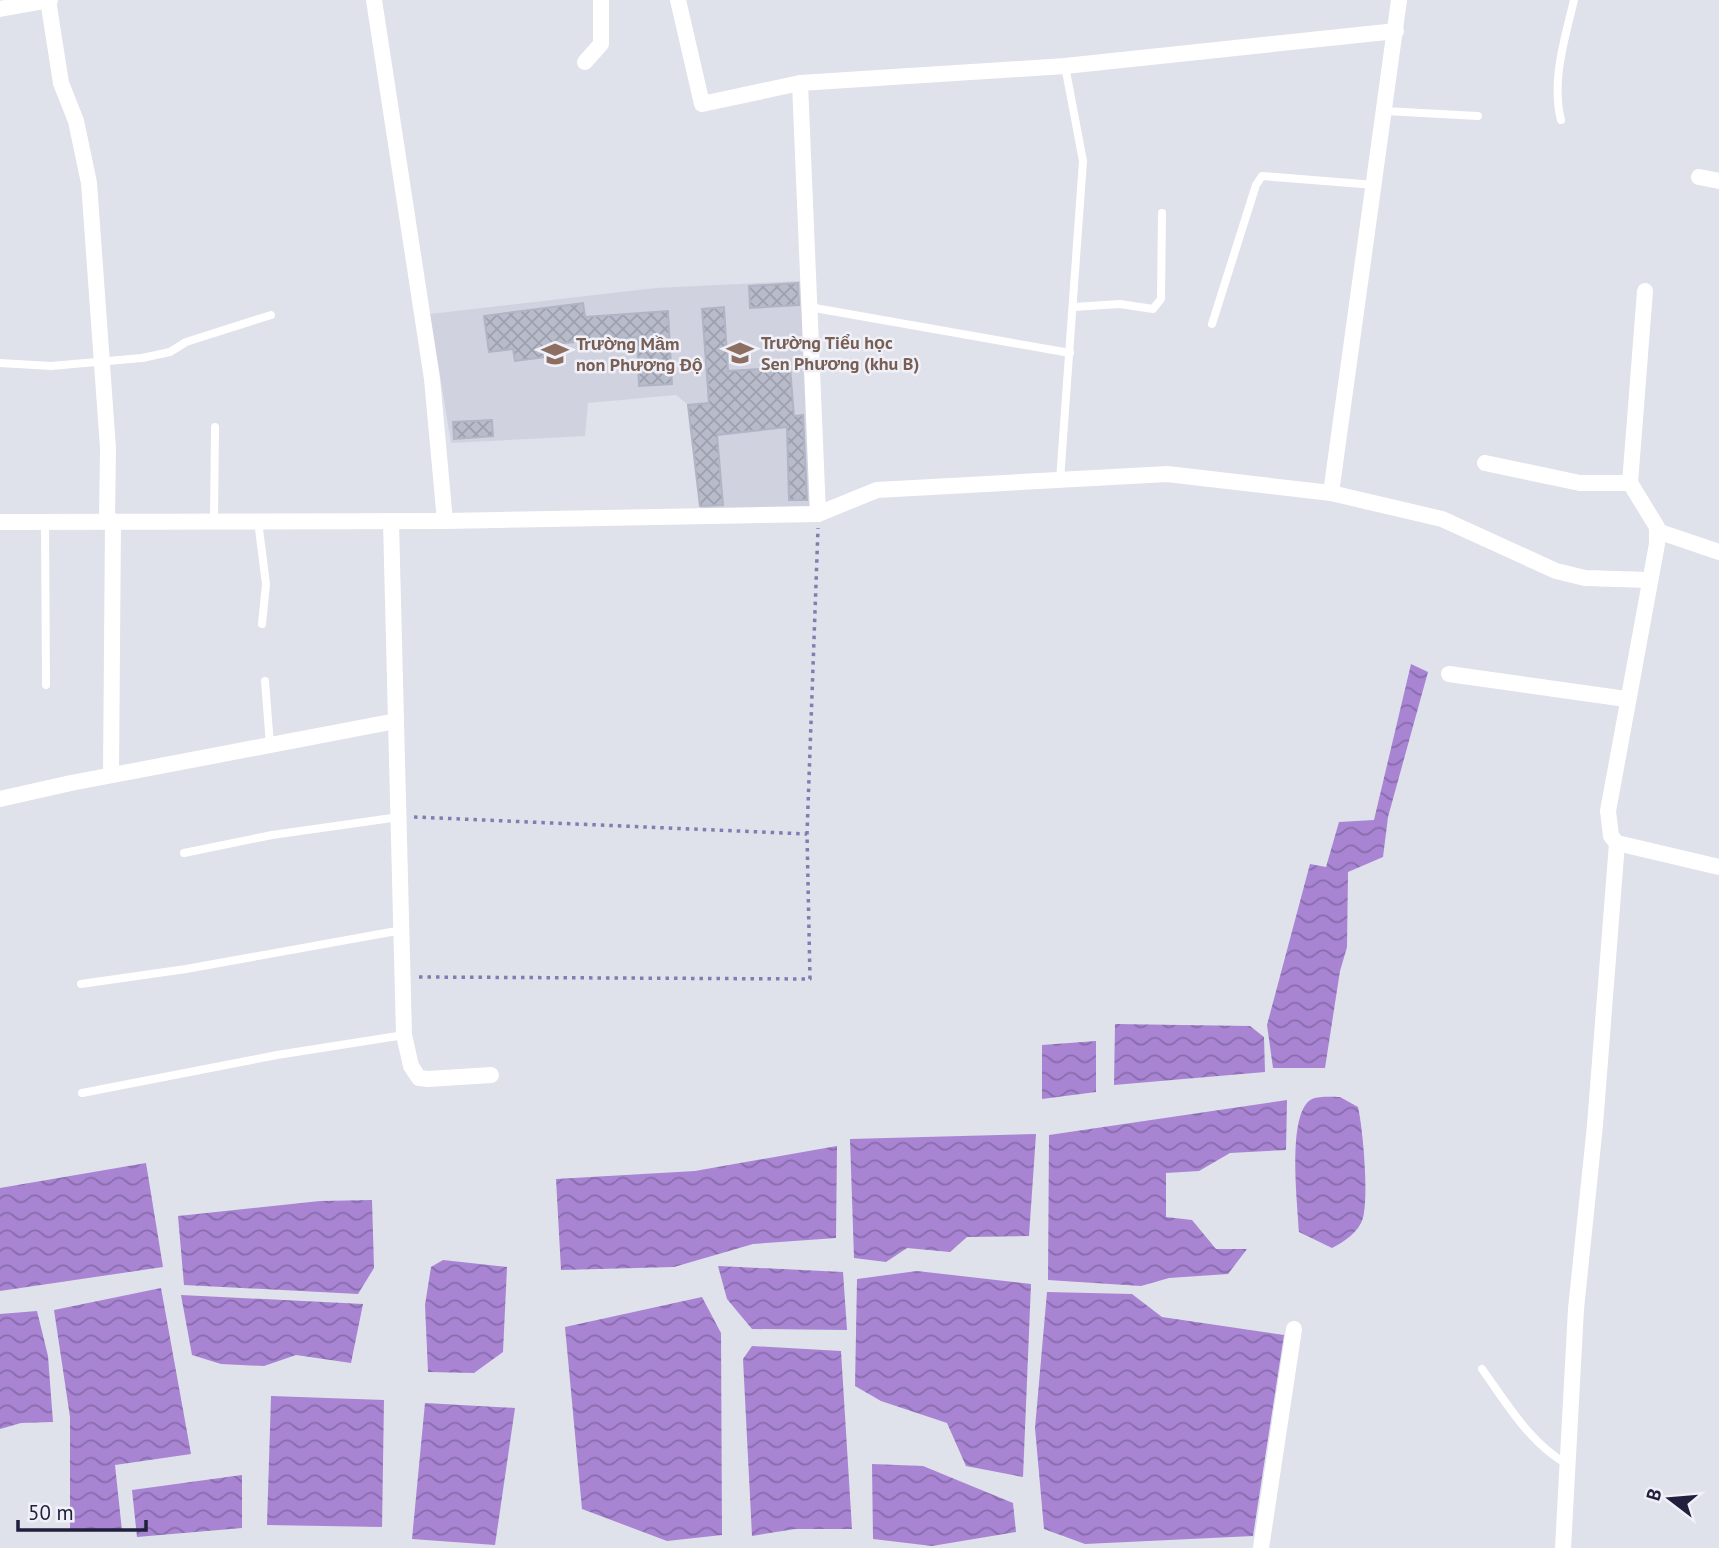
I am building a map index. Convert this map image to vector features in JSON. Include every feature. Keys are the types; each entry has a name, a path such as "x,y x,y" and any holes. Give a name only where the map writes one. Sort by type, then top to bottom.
{"street":[{"path":"0,9 49,0 61,83 76,121 89,183 108,448 111,775"},
{"path":"374,0 432,379 445,521"},
{"path":"584,62 601,44 601,0"},
{"path":"678,0 702,104 800,83 1065,66 1396,31"},
{"path":"1331,493 1399,0"},
{"path":"800,83 817,437 818,514"},
{"path":"1699,177 1719,181"},
{"path":"1645,291 1630,483 1633,493 1652,516 1657,531 1608,811 1611,836 1617,843 1719,867"},
{"path":"1485,463 1580,483 1630,483"},
{"path":"0,522 391,522 818,514 877,490 1167,474 1331,493 1442,519 1556,571 1585,578 1649,580"},
{"path":"391,522 404,1035 411,1066 419,1078 491,1075"},
{"path":"1657,531 1719,552"},
{"path":"1449,674 1626,699"},
{"path":"0,799 396,721"},
{"path":"1563,1548 1576,1309 1595,1125 1617,843"},
{"path":"1261,1548 1294,1329"}],"lane":[{"path":"1561,120 1557,105 1558,78 1574,0"},
{"path":"1060,480 1083,161 1065,66"},
{"path":"1385,111 1478,116"},
{"path":"1212,324 1256,186 1262,176 1375,185"},
{"path":"1074,307 1120,304 1153,309 1158,305 1161,299 1162,213"},
{"path":"809,307 1070,353"},
{"path":"0,363 51,366 103,362 170,352 186,342 271,315"},
{"path":"214,520 215,428"},
{"path":"258,521 266,584 262,624"},
{"path":"45,522 46,685"},
{"path":"265,681 270,745"},
{"path":"184,853 272,835 399,817"},
{"path":"81,984 402,930"},
{"path":"82,1093 277,1055 404,1035"},
{"path":"1482,1369 1531,1434 1555,1458 1567,1464"}],"path":[{"path":"403,977 810,979 807,834 818,514"},
{"path":"399,817 807,834"}],"shaded area":[{"path":"800,281 811,393 812,506 701,510 688,405 676,395 588,403 585,436 451,443 430,314 656,288"}],"water":[{"path":"1411,664 1428,672 1388,817 1383,857 1348,872 1347,947 1340,971 1325,1068 1273,1068 1267,1025 1310,864 1326,867 1339,822 1374,820"},
{"path":"1115,1024 1250,1026 1264,1037 1265,1072 1114,1085"},
{"path":"1096,1041 1096,1092 1042,1099 1042,1045"},
{"path":"1340,1097 1358,1107 1363,1146 1365,1208 1355,1232 1332,1248 1299,1232 1296,1140 1304,1107 1312,1099"},
{"path":"1287,1100 1286,1150 1230,1153 1199,1171 1166,1173 1166,1217 1192,1220 1216,1249 1247,1249 1228,1274 1169,1278 1141,1286 1048,1280 1049,1135"},
{"path":"1036,1134 1029,1236 967,1237 950,1252 907,1248 886,1262 854,1258 850,1139"},
{"path":"837,1146 836,1238 753,1244 674,1267 561,1270 556,1179 695,1171"},
{"path":"146,1163 163,1267 0,1291 0,1188"},
{"path":"372,1200 374,1268 358,1294 184,1285 178,1216 320,1201"},
{"path":"443,1260 507,1267 503,1352 474,1373 428,1372 425,1305 431,1267"},
{"path":"718,1266 843,1272 847,1330 752,1329 727,1299"},
{"path":"917,1271 1031,1284 1023,1477 966,1466 947,1423 881,1401 855,1386 857,1279"},
{"path":"161,1288 191,1454 115,1465 122,1531 70,1530 70,1417 54,1310"},
{"path":"1047,1292 1132,1294 1162,1317 1284,1335 1253,1536 1085,1544 1044,1529 1035,1428"},
{"path":"181,1295 363,1304 351,1363 296,1355 264,1366 221,1364 192,1355"},
{"path":"702,1297 721,1333 722,1535 667,1541 582,1509 565,1327"},
{"path":"37,1311 48,1356 53,1422 21,1423 0,1429 0,1314"},
{"path":"752,1346 841,1351 852,1529 795,1529 752,1536 743,1359"},
{"path":"271,1396 384,1400 382,1527 267,1525"},
{"path":"425,1403 515,1408 495,1545 412,1539"},
{"path":"872,1464 923,1466 1013,1503 1016,1532 932,1546 873,1539"},
{"path":"242,1475 242,1528 137,1537 132,1490"}],"building":[{"path":"798,283 799,305 750,308 749,286"},
{"path":"583,303 585,317 668,311 672,384 639,386 637,337 552,344 554,356 515,361 513,349 489,352 484,316"},
{"path":"724,307 728,371 790,367 794,416 803,415 807,500 789,500 787,427 717,435 723,505 700,506 688,405 709,403 702,309"},
{"path":"492,420 493,436 454,439 453,422"}],"place":[{"name":"Trường Tiểu học Sen Phương (khu B)","path":"740,353"},
{"name":"Trường Mầm non Phương Độ","path":"555,354"}]}
